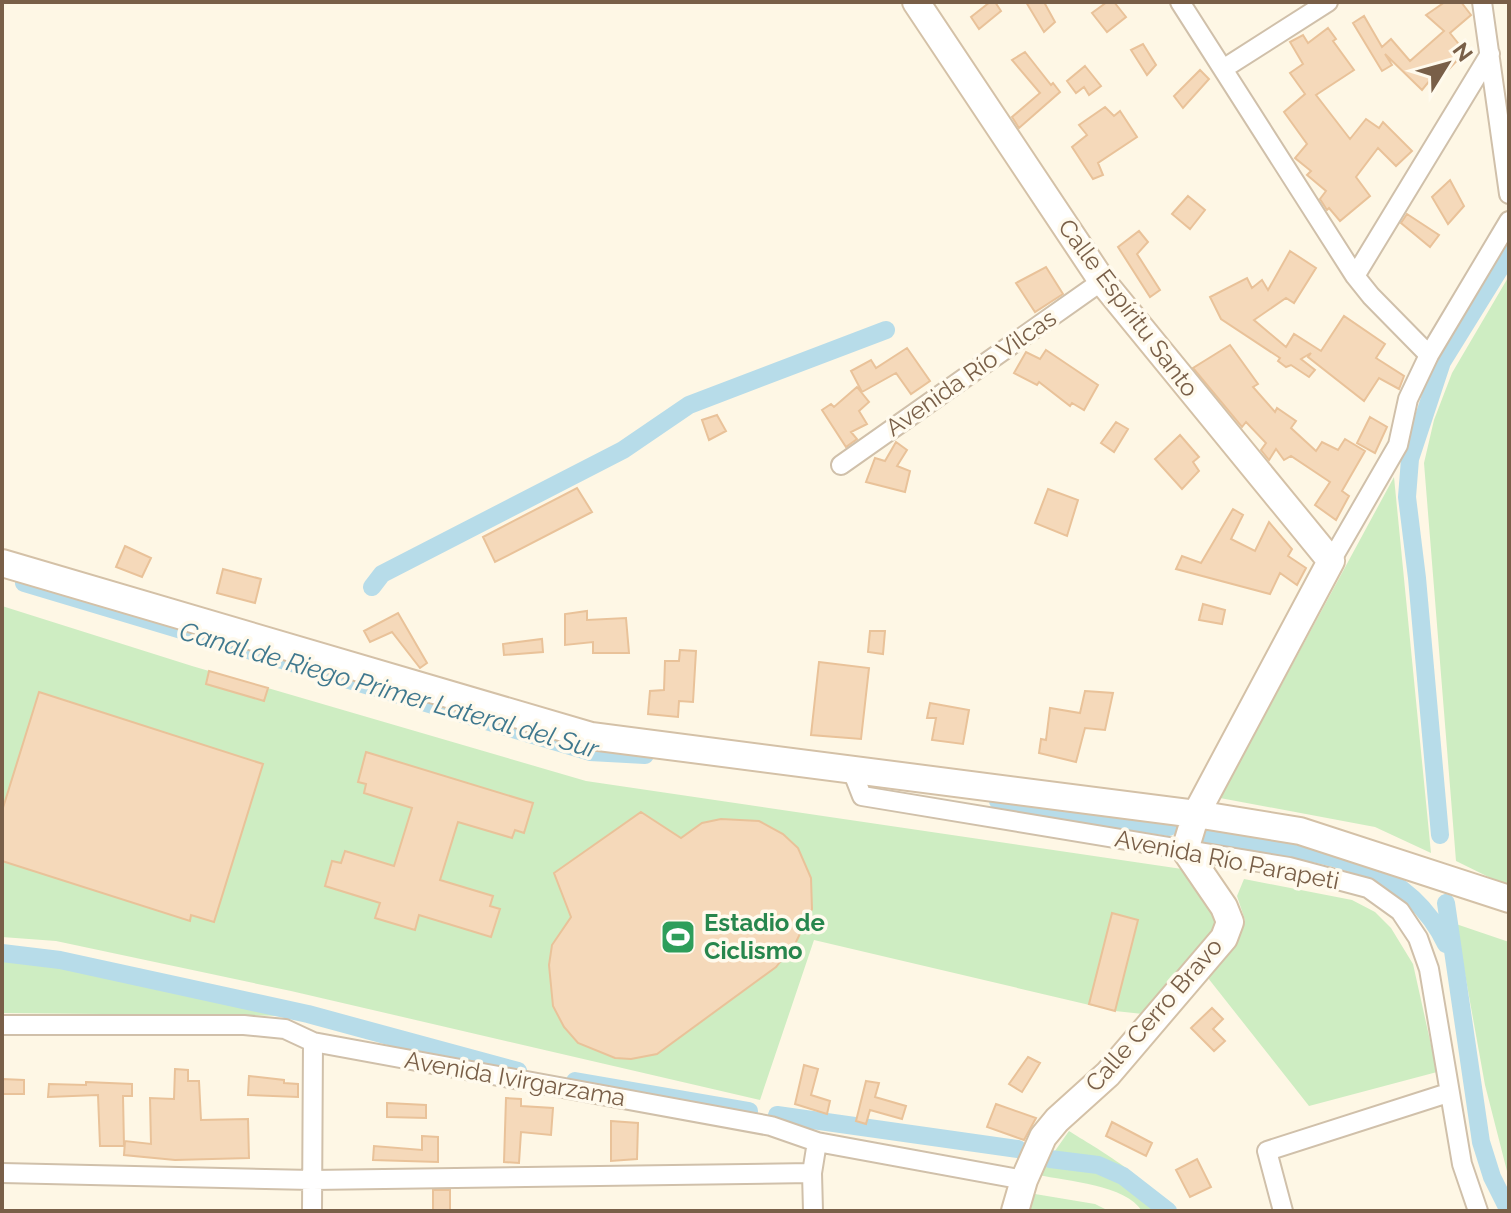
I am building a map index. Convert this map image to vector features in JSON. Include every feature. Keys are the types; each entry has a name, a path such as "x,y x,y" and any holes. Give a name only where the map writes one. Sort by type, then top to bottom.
{"street":[{"name":"Calle Espíritu Santo","path":"916,2 1102,281 1331,561"},
{"path":"1180,2 1355,276 1429,355"},
{"path":"1223,69 1328,2"},
{"path":"1482,2 1509,194"},
{"path":"1355,276 1490,54"},
{"path":"1185,850 1196,814 1331,561 1398,445 1408,399 1429,355 1509,221"},
{"name":"Avenida Río Vilcas","path":"841,465 1102,281"},
{"name":"Avenida Río Parapeti","path":"2,563 591,736 1196,814 1300,831 1509,899"},
{"name":"Avenida Río Parapeti","path":"851,768 862,796 1289,867 1368,888 1400,911 1418,938 1429,969 1462,1164 1478,1211"},
{"name":"Calle Cerro Bravo","path":"1015,1211 1024,1180 1043,1137 1057,1120 1108,1074 1224,938 1230,922 1224,907 1185,850"},
{"name":"Avenida Ivirgarzama","path":"2,1025 244,1025 285,1029 313,1042 771,1126 817,1142 1024,1180"},
{"path":"312,1211 313,1042"},
{"path":"1283,1211 1267,1151 1448,1093"},
{"path":"813,1211 812,1173 817,1142"},
{"path":"2,1173 312,1180 812,1173"}],"green space":[{"path":"1509,276 1509,887 1456,861 1424,463 1434,420 1452,373"},
{"path":"1394,477 1431,853 1375,827 1220,798"},
{"path":"2,606 192,666 586,781 1182,869 1216,915 1216,934 1143,1014 1115,1011 814,940 760,1100 291,991 56,941 2,937"},
{"path":"1244,879 1352,900 1375,912 1391,928 1413,964 1437,1072 1309,1106 1208,978 1238,937 1245,920 1237,896"},
{"path":"1456,924 1509,942 1509,1179 1485,1085"},
{"path":"2,960 52,966 296,1016 2,1013"},
{"path":"1069,1131 1139,1178 1160,1200 1165,1211 1142,1211 1134,1202 1110,1190 1038,1175"},
{"path":"1035,1194 1095,1204 1109,1211 1028,1211"}],"building":[{"path":"990,2 995,2 1001,11 979,29 971,17"},
{"path":"1026,2 1044,2 1055,22 1044,32"},
{"path":"1107,2 1114,2 1126,17 1107,32 1092,13"},
{"path":"1445,2 1461,2 1471,15 1450,33 1465,52 1436,83 1435,74 1422,90 1385,54 1392,65 1382,71 1353,23 1364,16 1382,47 1391,39 1410,61 1444,31 1426,15"},
{"path":"1328,28 1336,39 1333,41 1354,70 1316,95 1350,139 1366,119 1379,128 1383,122 1412,151 1396,166 1378,148 1356,177 1370,196 1340,221 1320,199 1326,191 1307,175 1311,171 1295,158 1307,144 1284,112 1305,94 1290,73 1303,64 1290,42 1303,35 1308,43"},
{"path":"1143,44 1156,65 1147,75 1131,50"},
{"path":"1025,52 1060,92 1019,128 1012,117 1040,93 1012,60"},
{"path":"1085,66 1101,86 1089,95 1084,87 1076,93 1067,81"},
{"path":"1200,70 1209,79 1183,108 1174,96"},
{"path":"1105,107 1114,116 1120,111 1137,137 1098,163 1103,175 1093,179 1072,147 1087,135 1079,125"},
{"path":"1450,180 1464,206 1448,224 1432,197"},
{"path":"1188,196 1205,210 1190,229 1172,214"},
{"path":"1407,214 1439,235 1430,247 1401,223"},
{"path":"1139,231 1148,242 1137,254 1160,290 1150,297 1118,247"},
{"path":"1290,251 1316,268 1294,303 1286,298 1254,320 1286,347 1294,334 1321,351 1344,316 1385,344 1376,358 1404,376 1399,389 1379,378 1364,401 1308,357 1311,353 1301,359 1315,370 1309,377 1291,365 1286,367 1278,361 1280,358 1221,319 1210,297 1247,278 1252,288 1262,280 1268,290"},
{"path":"1046,267 1063,294 1035,312 1016,283"},
{"path":"1230,345 1258,384 1253,387 1275,412 1277,408 1296,421 1291,428 1316,451 1322,442 1338,450 1345,439 1365,451 1342,491 1349,496 1336,520 1315,505 1330,482 1291,456 1284,460 1276,449 1269,460 1261,450 1266,443 1246,422 1242,427 1193,368"},
{"path":"907,348 930,381 911,394 896,373 862,392 851,371 871,360 876,368"},
{"path":"1046,350 1098,385 1084,410 1072,403 1070,406 1039,382 1037,385 1014,373 1026,352 1040,359"},
{"path":"857,387 869,402 859,411 867,424 851,432 857,439 846,447 822,410 831,404 834,407"},
{"path":"717,415 726,431 709,440 702,420"},
{"path":"1370,417 1387,427 1375,453 1357,443"},
{"path":"1116,422 1128,429 1114,452 1101,443"},
{"path":"1180,435 1199,457 1193,462 1199,471 1182,489 1155,459"},
{"path":"896,442 907,450 897,466 910,471 905,492 866,482 875,458 885,461"},
{"path":"577,488 592,512 495,562 483,537"},
{"path":"1048,489 1078,500 1067,536 1035,523"},
{"path":"1233,509 1243,515 1231,539 1255,551 1269,522 1292,549 1288,556 1306,568 1297,585 1280,573 1270,594 1176,569 1182,556 1201,563"},
{"path":"125,546 151,558 142,577 116,567"},
{"path":"223,569 261,579 255,603 217,593"},
{"path":"1203,604 1225,610 1222,624 1199,620"},
{"path":"587,611 587,620 626,618 629,653 593,653 593,642 565,645 565,614"},
{"path":"398,613 427,663 420,668 392,632 370,642 364,631"},
{"path":"870,631 885,631 883,654 868,652"},
{"path":"542,639 543,652 504,655 503,644"},
{"path":"680,650 696,651 693,702 679,701 678,717 648,714 650,691 664,690 665,661 679,661"},
{"path":"819,662 869,668 861,739 811,735"},
{"path":"209,671 268,688 264,701 206,684"},
{"path":"1085,691 1113,693 1105,730 1085,728 1076,762 1039,753 1041,739 1046,740 1050,708 1080,713"},
{"path":"39,692 263,764 214,922 191,915 190,921 2,861 2,811"},
{"path":"930,703 969,710 963,744 932,740 936,718 927,718"},
{"path":"366,752 533,803 524,833 515,830 512,838 458,822 440,880 493,896 490,906 500,909 491,937 419,915 415,930 375,918 380,903 325,886 332,861 341,863 345,851 394,866 412,808 364,793 366,784 358,782"},
{"name":"Estadio de Ciclismo","path":"641,812 681,838 702,823 721,819 759,821 783,834 798,848 811,878 812,909 796,942 776,967 657,1054 631,1059 615,1058 578,1043 564,1027 553,1006 549,965 552,945 571,917 554,873"},
{"path":"1112,913 1138,920 1115,1011 1089,1004"},
{"path":"1212,1008 1223,1019 1213,1029 1225,1041 1214,1051 1191,1028"},
{"path":"1028,1057 1040,1063 1022,1092 1009,1084"},
{"path":"804,1065 818,1069 811,1095 830,1101 827,1114 795,1104"},
{"path":"175,1069 188,1070 188,1081 199,1081 201,1120 248,1119 249,1158 175,1160 124,1155 125,1141 151,1144 150,1098 174,1099"},
{"path":"249,1076 298,1084 298,1097 248,1095"},
{"path":"2,1079 24,1080 24,1094 2,1094"},
{"path":"866,1081 879,1083 875,1097 906,1106 902,1119 870,1110 866,1124 856,1121"},
{"path":"86,1082 132,1084 132,1096 123,1096 124,1146 100,1146 98,1095 48,1097 49,1084 86,1085"},
{"path":"506,1098 521,1099 521,1106 553,1108 551,1135 521,1132 519,1163 504,1162"},
{"path":"387,1103 426,1105 426,1118 387,1117"},
{"path":"996,1104 1036,1118 1024,1140 987,1127"},
{"path":"611,1121 638,1123 637,1159 611,1161"},
{"path":"1112,1122 1152,1143 1146,1156 1106,1136"},
{"path":"422,1136 438,1137 438,1162 373,1160 374,1146 422,1150"},
{"path":"1197,1159 1211,1187 1190,1197 1176,1170"},
{"path":"433,1190 450,1190 450,1211 433,1211"}],"waterway":[{"path":"1440,835 1407,497 1410,459 1442,362 1509,254"},
{"path":"372,587 382,574 623,450 689,405 886,330"},
{"name":"Canal de Riego Primer Lateral del Sur","path":"24,583 590,752 645,755"},
{"name":"Canal de Riego Primer Lateral del Sur","path":"998,801 1169,827"},
{"name":"Canal de Riego Primer Lateral del Sur","path":"1208,837 1311,853 1375,873 1403,890 1427,913 1446,944"},
{"path":"1446,903 1481,1142 1492,1177 1509,1211"},
{"path":"2,953 60,960 308,1014 518,1071"},
{"path":"575,1081 749,1111"},
{"path":"777,1115 1018,1149"},
{"path":"1050,1159 1098,1165 1123,1176 1168,1211"}],"place":[{"name":"Estadio de Ciclismo","path":"678,937"}]}
